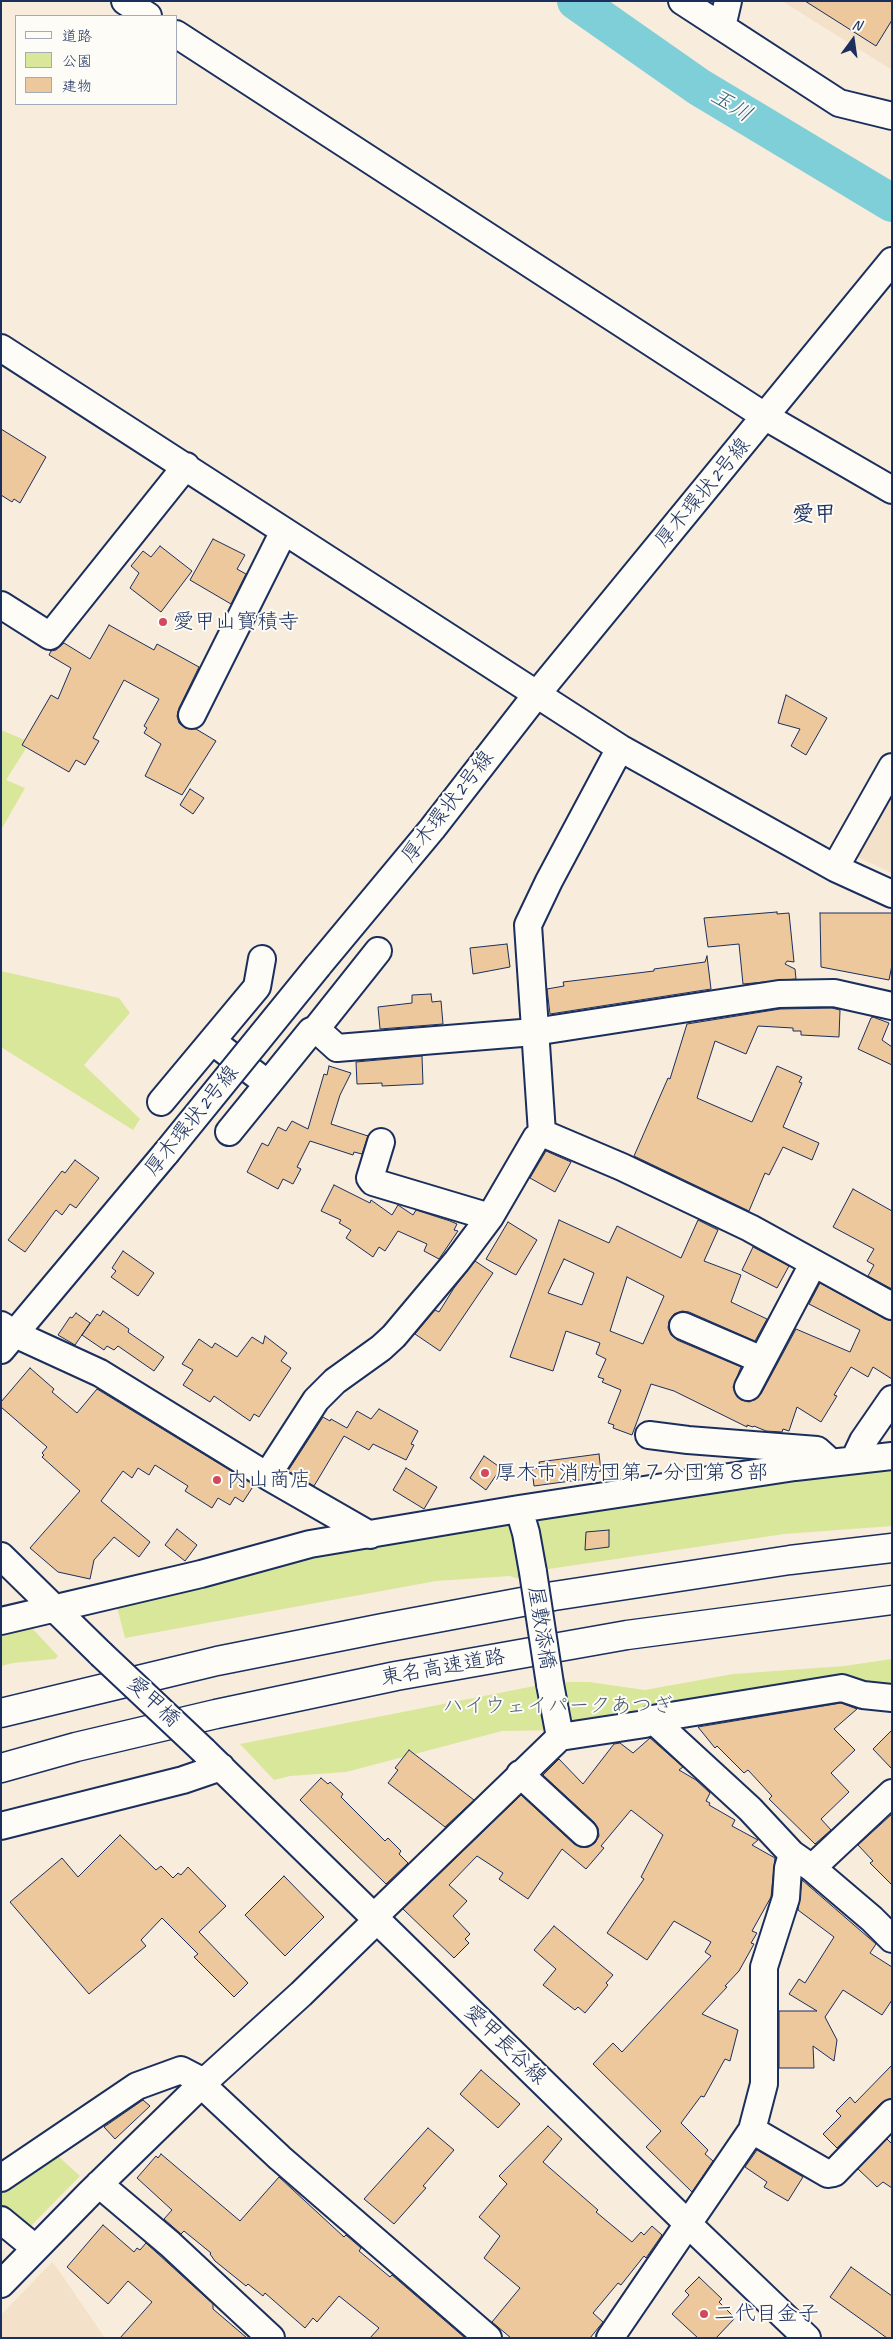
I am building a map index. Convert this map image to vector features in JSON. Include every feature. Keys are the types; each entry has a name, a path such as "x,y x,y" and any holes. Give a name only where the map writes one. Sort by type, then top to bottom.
{"highway":[{"path":"1,1714 218,1661 421,1621 574,1593 790,1560 892,1548"},
{"name":"東名高速道路","path":"1,1768 76,1747 207,1716 396,1676 627,1635 892,1600"}],"street":[{"path":"125,1 146,15"},
{"path":"682,1 839,103 892,116"},
{"path":"722,27 728,1"},
{"path":"178,35 766,417 892,490"},
{"name":"厚木環状2号線","path":"6,1336 166,1153 318,966 432,830 537,694 892,261"},
{"path":"1,348 620,748 835,868 892,894"},
{"path":"1,605 50,636 186,466"},
{"path":"192,715 284,531"},
{"path":"542,1133 528,925 549,881 620,748"},
{"path":"835,868 892,766"},
{"path":"229,1132 311,1031 316,1029 378,951"},
{"path":"161,1102 257,987 262,959"},
{"path":"316,1029 337,1048 534,1032 779,994 834,993 892,1006"},
{"path":"212,1042 268,1084"},
{"path":"269,1477 272,1468 316,1400 335,1380 394,1336 457,1261 490,1217 536,1138 542,1133"},
{"path":"542,1133 715,1211 802,1255 813,1264 892,1306"},
{"path":"381,1142 370,1178 373,1182 490,1217"},
{"path":"748,1387 813,1264"},
{"path":"696,1325 762,1360"},
{"path":"6,1336 100,1373 269,1477 370,1535"},
{"path":"843,1461 863,1441 892,1399"},
{"path":"662,1433 817,1450 843,1461"},
{"path":"1,1621 201,1574 310,1544 519,1509 843,1461 892,1456"},
{"name":"屋敷添橋","path":"519,1509 526,1533 560,1737"},
{"path":"1,1556 55,1608"},
{"name":"愛甲橋","path":"55,1608 212,1759"},
{"path":"1,2284 99,2184 203,2084 301,1994 377,1920 381,1910 560,1737 645,1724 652,1719 842,1688 863,1695 892,1698"},
{"path":"652,1719 750,1809 802,1861 876,1922 892,1939"},
{"path":"1,1826 183,1780 212,1759"},
{"name":"愛甲長谷線","path":"212,1759 807,2338"},
{"path":"520,1774 584,1833"},
{"path":"610,2338 688,2224 698,2206 752,2130 764,2084 764,1967 786,1898 788,1868 802,1861 892,1793"},
{"path":"1,2178 137,2086 181,2070 203,2084 280,2158 488,2338"},
{"path":"752,2130 828,2174 848,2172 890,2119"},
{"path":"99,2184 170,2244 271,2338"},
{"path":"1,2220 36,2248"}],"shaded area":[{"path":"782,1 892,1 892,70"},
{"path":"892,788 892,873 853,855"},
{"path":"52,2262 105,2338 1,2338 1,2315"}],"green space":[{"path":"1,730 25,740 25,750 6,780 25,788 1,830"},
{"path":"1,971 119,998 130,1013 84,1065 140,1119 133,1130 1,1047"},
{"path":"892,1468 892,1526 784,1534 535,1571 517,1550 519,1579 510,1576 436,1581 125,1638 117,1607 120,1604 328,1553 503,1521 520,1529 530,1520"},
{"path":"32,1628 58,1656 55,1659 1,1666 1,1636"},
{"name":"ハイウェイパークあつぎ","path":"892,1659 892,1691 563,1730 502,1731 346,1772 290,1776 274,1780 240,1744 555,1682 589,1682 645,1690 733,1674 844,1666"},
{"path":"45,2155 58,2156 80,2176 26,2231 1,2210 1,2188"}],"building":[{"path":"805,1 892,1 892,20 876,46"},
{"path":"1,429 46,457 20,503 14,499 12,502 1,495"},
{"path":"213,539 245,555 237,569 246,574 231,604 190,580"},
{"path":"160,546 192,571 161,612 130,588 139,573 131,566 143,551 151,557"},
{"path":"109,625 154,650 157,644 199,667 177,716 179,723 185,728 196,729 216,741 182,795 145,776 161,744 144,733 147,728 144,726 159,699 124,680 93,738 99,741 85,765 76,760 69,772 22,745 51,695 58,699 71,668 49,655 51,651 56,650 64,643 90,659"},
{"path":"786,695 827,718 806,755 791,746 800,729 778,723"},
{"path":"190,789 204,798 193,814 180,805"},
{"path":"777,912 777,914 789,913 794,962 787,961 785,964 795,969 796,979 743,984 739,944 708,947 704,918"},
{"path":"820,913 892,913 892,965 889,980 821,967"},
{"path":"507,944 510,967 473,974 470,948"},
{"path":"707,956 711,989 550,1014 547,989 564,986 563,982 654,971 654,969 705,962"},
{"path":"431,994 432,1002 441,1001 443,1024 380,1029 378,1007 412,1003 412,995"},
{"path":"832,1008 840,1010 839,1037 801,1035 801,1031 793,1031 793,1028 758,1026 746,1054 715,1041 697,1098 752,1122 777,1066 802,1077 799,1082 802,1083 783,1127 819,1143 812,1160 783,1147 769,1175 765,1173 749,1211 634,1156 668,1078 670,1079 687,1024 780,1009"},
{"path":"873,1017 889,1023 882,1040 892,1047 892,1065 858,1049"},
{"path":"422,1056 423,1084 382,1086 382,1083 357,1084 356,1062"},
{"path":"329,1066 351,1073 340,1095 331,1124 368,1136 362,1154 354,1152 353,1155 310,1141 297,1167 301,1169 293,1184 283,1179 278,1189 247,1172 262,1143 268,1146 278,1127 286,1131 292,1121 308,1129 324,1074 327,1075"},
{"path":"546,1151 571,1162 555,1192 530,1178"},
{"path":"75,1160 99,1178 76,1208 70,1204 62,1215 56,1210 25,1252 8,1240 62,1171 65,1173"},
{"path":"334,1185 370,1203 371,1200 392,1215 398,1205 413,1215 416,1210 457,1224 454,1230 458,1231 439,1259 424,1251 427,1244 398,1231 385,1251 379,1247 373,1257 346,1238 351,1230 339,1223 341,1220 321,1211"},
{"path":"853,1189 892,1211 892,1289 868,1276 874,1265 867,1261 874,1249 833,1227"},
{"path":"559,1220 609,1243 617,1226 681,1258 698,1220 718,1230 704,1261 741,1275 731,1302 767,1319 755,1341 689,1312 682,1311 674,1314 669,1321 668,1328 671,1335 677,1340 741,1367 733,1387 736,1395 741,1400 749,1402 761,1394 796,1329 850,1352 860,1330 809,1304 820,1283 892,1321 892,1379 873,1367 868,1377 851,1367 834,1395 837,1396 821,1422 797,1407 789,1431 783,1429 782,1432 766,1431 747,1425 747,1427 674,1391 651,1384 632,1435 613,1428 614,1425 608,1423 621,1390 602,1382 604,1379 598,1377 606,1359 596,1354 600,1343 566,1331 553,1371 510,1357","holes":["564,1259 594,1273 582,1305 548,1293","627,1277 664,1296 643,1344 610,1331"]},
{"path":"508,1222 537,1240 516,1275 486,1259"},
{"path":"753,1247 789,1266 777,1288 742,1270"},
{"path":"123,1251 154,1273 138,1296 111,1277 116,1271 112,1268"},
{"path":"475,1261 493,1273 440,1351 415,1334 435,1310 439,1312 454,1288"},
{"path":"103,1311 129,1329 128,1332 164,1357 154,1371 118,1346 114,1350 107,1346 104,1350 82,1335 97,1314 100,1316"},
{"path":"76,1313 90,1323 75,1345 58,1335 70,1317 72,1318"},
{"path":"265,1336 287,1353 281,1361 291,1368 259,1417 254,1414 250,1421 214,1396 210,1402 183,1385 193,1370 182,1364 199,1339 212,1348 215,1343 237,1357 252,1337 263,1344"},
{"path":"30,1368 54,1389 52,1392 77,1413 97,1389 254,1485 243,1502 235,1497 230,1505 218,1498 212,1508 185,1491 188,1486 155,1465 149,1475 138,1468 132,1478 123,1471 101,1501 150,1542 139,1557 114,1537 94,1560 90,1579 58,1572 30,1548 80,1491 42,1457 44,1455 42,1453 47,1447 1,1407 1,1402"},
{"path":"379,1409 418,1431 411,1444 414,1445 406,1460 373,1444 369,1450 344,1436 314,1486 288,1471 323,1417 330,1421 331,1419 347,1428 357,1411 371,1419"},
{"path":"599,1454 601,1471 592,1473 593,1478 534,1486 532,1469 540,1468 539,1462"},
{"name":"厚木市消防団第７分団第８部","path":"484,1456 501,1468 486,1490 470,1478"},
{"path":"406,1468 437,1487 424,1509 393,1490"},
{"path":"177,1529 197,1545 185,1561 165,1545"},
{"path":"609,1530 609,1547 585,1550 586,1532"},
{"path":"841,1703 857,1709 834,1729 855,1750 831,1773 849,1792 821,1819 831,1830 815,1844 769,1799 772,1796 748,1770 744,1773 717,1746 715,1748 698,1727"},
{"path":"892,1730 892,1769 873,1749"},
{"path":"650,1738 683,1767 679,1770 696,1780 710,1793 706,1801 710,1803 709,1805 735,1820 732,1826 758,1840 752,1845 775,1858 771,1897 752,1931 757,1933 751,1943 754,1944 739,1971 702,2014 738,2030 730,2061 725,2059 704,2097 701,2096 681,2123 708,2150 705,2154 713,2161 692,2192 646,2147 661,2131 593,2064 613,2043 622,2052 711,1956 705,1952 711,1942 674,1921 647,1960 607,1933 644,1879 641,1877 663,1835 631,1810 601,1846 604,1848 586,1869 562,1849 528,1899 499,1879 503,1873 477,1856 449,1885 467,1901 453,1916 470,1934 465,1939 469,1943 454,1958 403,1909 521,1795 574,1844 580,1847 588,1847 595,1843 599,1836 598,1828 594,1822 543,1775 559,1759 583,1784 614,1744 620,1743 633,1753"},
{"path":"409,1750 474,1800 445,1827 388,1783 398,1770 395,1768"},
{"path":"321,1778 328,1784 330,1782 343,1794 341,1797 385,1841 388,1838 401,1851 399,1854 408,1863 386,1884 300,1800"},
{"path":"892,1814 892,1885 870,1863 873,1861 858,1845"},
{"path":"120,1835 156,1870 161,1866 173,1878 178,1873 181,1875 188,1867 226,1906 199,1932 248,1983 234,1997 194,1957 198,1954 162,1918 141,1940 146,1946 89,1994 10,1902 62,1858 78,1877"},
{"path":"284,1876 324,1917 285,1956 245,1915"},
{"path":"802,1880 876,1944 870,1953 892,1967 892,2000 882,2015 843,1990 825,2017 837,2040 834,2061 813,2046 814,2068 779,2068 779,2011 817,2011 789,1994 799,1979 805,1983 834,1937 798,1910"},
{"path":"554,1926 613,1975 606,1983 608,1985 585,2013 578,2007 575,2010 543,1985 556,1969 534,1950"},
{"path":"892,2065 892,2098 881,2103 837,2148 823,2134 841,2116 836,2111 850,2097 855,2103"},
{"path":"481,2070 520,2104 498,2128 460,2094"},
{"path":"143,2100 150,2106 115,2139 104,2127"},
{"path":"548,2126 562,2139 543,2162 598,2210 596,2212 632,2242 641,2232 644,2235 652,2226 662,2235 646,2258 644,2256 621,2285 618,2283 593,2313 603,2322 590,2338 511,2338 492,2322 520,2288 484,2258 500,2236 479,2217 507,2184 499,2176"},
{"path":"428,2128 454,2150 423,2186 426,2188 394,2224 364,2199"},
{"path":"887,2139 892,2144 892,2188 883,2182 877,2187 858,2169"},
{"path":"757,2150 803,2177 788,2201 764,2187 767,2182 745,2167"},
{"path":"161,2154 240,2221 279,2177 344,2237 346,2235 361,2248 359,2251 390,2277 392,2275 465,2338 370,2338 379,2328 339,2296 317,2322 313,2318 305,2328 265,2293 263,2296 248,2284 246,2286 215,2261 211,2253 184,2231 181,2234 164,2219 172,2210 137,2178 156,2156 158,2158"},
{"path":"103,2225 134,2252 137,2248 140,2250 146,2243 213,2304 213,2309 247,2338 120,2338 152,2302 128,2281 108,2304 67,2267"},
{"path":"851,2267 892,2296 892,2338 887,2338 830,2297"},
{"path":"699,2277 722,2299 719,2302 735,2318 716,2338 698,2338 672,2314 689,2295 685,2291"}],"waterway":[{"name":"玉川","path":"576,1 699,87 892,203"}],"place":[{"name":"愛甲山寳積寺","path":"163,622"},
{"name":"厚木市消防団第７分団第８部","path":"485,1473"},
{"name":"内山商店","path":"217,1480"},
{"name":"二代目金子","path":"704,2314"}],"district":[{"name":"愛甲","path":"814,515"}]}
